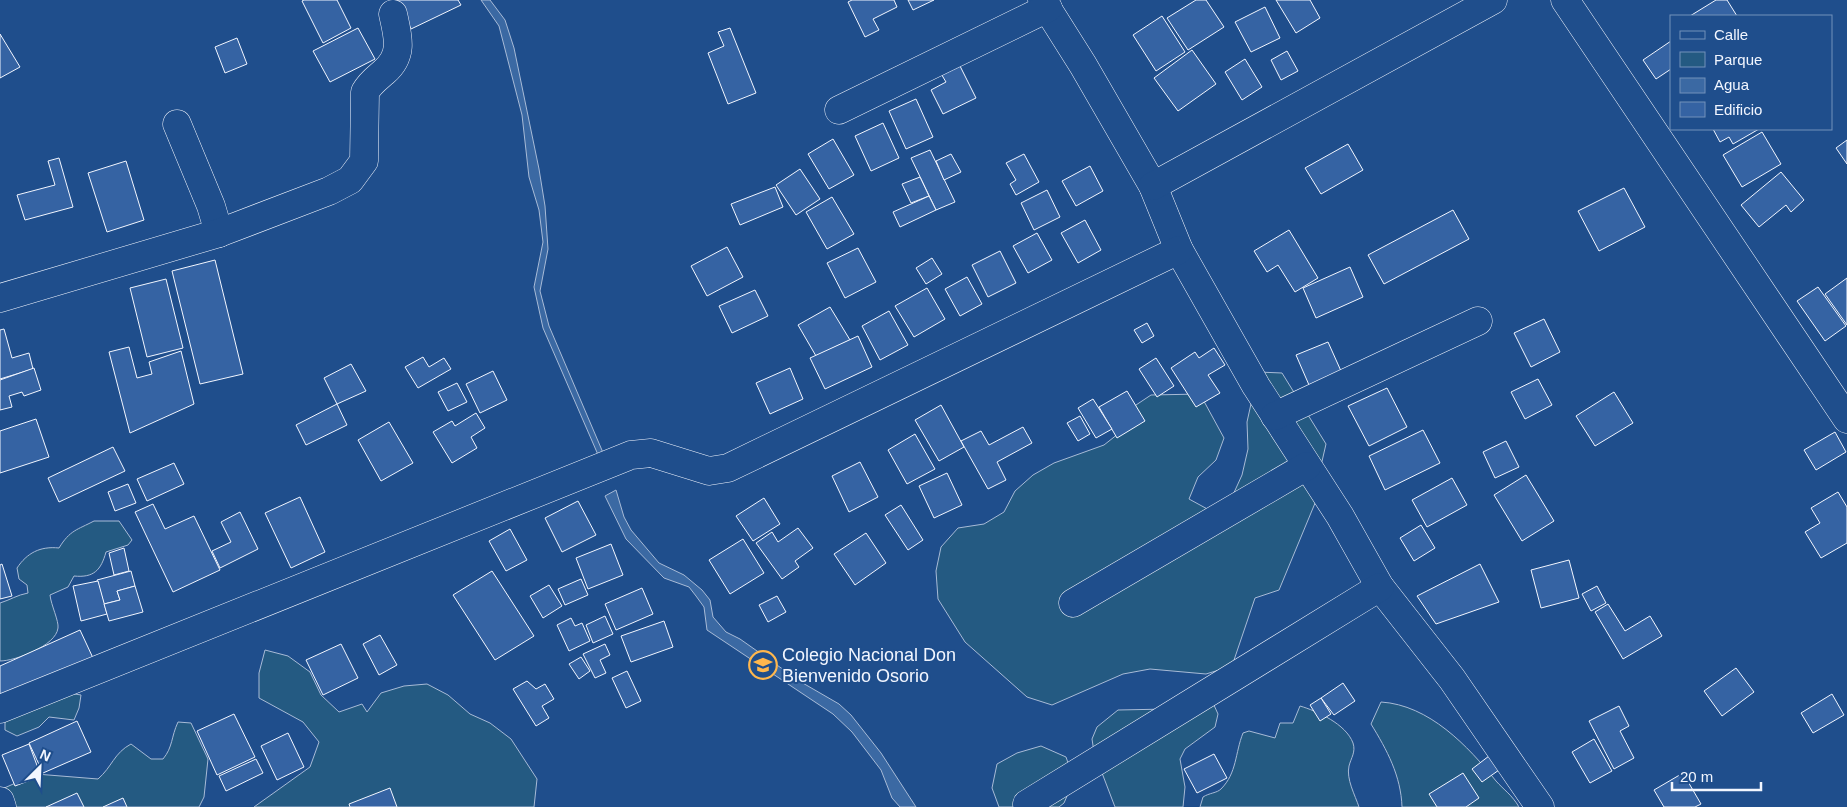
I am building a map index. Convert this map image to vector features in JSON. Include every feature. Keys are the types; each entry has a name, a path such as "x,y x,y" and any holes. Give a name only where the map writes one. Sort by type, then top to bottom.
{"street":[{"path":"1153,186 1493,0"},
{"path":"1564,0 1847,419"},
{"path":"839,110 1045,4 1153,186 1179,250 1275,416 1340,516 1380,587 1452,679 1540,807"},
{"path":"0,298 219,233 329,191 350,180 364,161 365,92 369,84 394,64 398,54 393,14"},
{"path":"177,124 211,206 219,233"},
{"path":"0,709 631,455 651,453 709,471 728,468 1179,250"},
{"path":"1275,416 1478,321"},
{"path":"1072,603 1307,466"},
{"path":"1027,804 1380,587"},
{"path":"0,801 2,807"}],"green space":[{"path":"1258,372 1282,373 1326,444 1320,470 1318,496 1279,590 1255,598 1232,666 1206,674 1150,669 1123,674 1052,705 1027,697 965,642 938,599 936,571 941,547 958,528 984,524 1004,512 1015,491 1033,475 1054,463 1104,445 1123,430 1130,409 1151,395 1200,394 1224,438 1216,460 1198,477 1189,499 1211,511 1232,497 1242,475 1248,449 1247,422"},
{"path":"94,521 119,521 132,540 128,545 106,552 102,564 96,572 87,576 74,576 68,587 50,595 58,628 56,635 50,641 24,655 0,661 0,603 28,593 27,585 19,579 17,568 25,558 40,549 59,548 70,534"},
{"path":"265,650 288,656 310,672 321,695 339,712 362,704 367,712 381,693 404,686 427,684 448,695 470,714 490,723 511,739 537,779 534,807 254,807 310,767 319,742 303,722 259,698 259,673"},
{"path":"69,693 81,695 79,708 74,720 49,717 39,727 17,736 5,730 5,718"},
{"path":"1381,702 1399,705 1415,711 1431,719 1446,730 1473,754 1519,807 1402,807 1396,774 1371,724"},
{"path":"1213,703 1218,714 1215,727 1185,749 1180,759 1185,787 1183,807 1115,807 1094,752 1092,739 1097,727 1118,710 1168,709"},
{"path":"1300,706 1330,719 1338,724 1349,736 1354,749 1348,771 1351,787 1359,807 1200,807 1203,797 1219,790 1226,783 1235,762 1243,733 1249,731 1275,738 1280,723 1293,723"},
{"path":"178,722 191,723 208,759 204,797 199,807 1,807 2,789 36,774 98,779 117,756 131,744 151,759 163,759 169,750"},
{"path":"1041,746 1066,757 1074,780 1064,803 1059,807 999,807 992,788 997,764 1017,753"}],"water":[{"path":"481,0 490,0 505,20 514,48 545,206 548,249 540,291 549,326 604,455 599,457 543,328 534,287 543,242 539,210 529,177 522,115 499,26"},
{"path":"616,490 624,517 631,530 659,563 684,575 702,590 710,600 713,617 726,632 740,639 801,682 839,704 851,715 881,753 916,807 900,807 892,798 881,770 852,732 833,714 707,630 704,607 689,587 664,578 626,539 605,496"}],"building":[{"path":"337,0 351,28 323,43 302,1"},
{"path":"397,0 458,0 461,5 411,29"},
{"path":"852,0 894,0 897,7 873,19 879,30 865,37 848,2"},
{"path":"908,0 934,0 913,10"},
{"path":"1196,0 1206,0 1224,27 1188,50 1167,18"},
{"path":"1276,0 1310,0 1320,18 1296,33"},
{"path":"1716,0 1727,0 1736,15 1692,15"},
{"path":"1265,7 1280,38 1251,52 1235,22"},
{"path":"1162,16 1185,52 1156,71 1133,35"},
{"path":"358,28 375,59 330,82 313,51"},
{"path":"730,28 756,93 728,104 708,53 724,46 718,32"},
{"path":"0,34 20,67 0,78"},
{"path":"237,38 247,64 225,73 215,47"},
{"path":"1670,42 1670,70 1656,79 1643,60"},
{"path":"1192,50 1216,84 1178,111 1154,78"},
{"path":"1287,51 1298,71 1281,80 1271,60"},
{"path":"1245,59 1262,87 1242,100 1225,72"},
{"path":"958,62 976,98 943,114 931,90 946,82 940,72"},
{"path":"916,99 933,137 906,149 889,111"},
{"path":"883,123 899,158 871,171 855,136"},
{"path":"1714,130 1757,130 1733,144 1729,137 1720,142"},
{"path":"1762,132 1781,164 1742,187 1723,155"},
{"path":"833,139 854,175 829,189 808,154"},
{"path":"1847,140 1847,164 1836,148"},
{"path":"1348,144 1363,170 1321,194 1305,168"},
{"path":"930,150 955,202 936,210 911,158"},
{"path":"951,154 961,172 944,180 936,161"},
{"path":"1024,154 1039,182 1016,195 1010,184 1016,180 1006,163"},
{"path":"59,158 73,207 25,220 17,195 55,185 48,161"},
{"path":"126,161 144,220 107,232 88,173"},
{"path":"1090,166 1103,191 1076,206 1062,181"},
{"path":"800,169 820,199 796,215 776,185"},
{"path":"1781,172 1804,200 1791,212 1786,205 1759,227 1741,205"},
{"path":"920,177 929,196 911,203 902,184"},
{"path":"775,187 783,207 740,225 731,204"},
{"path":"1624,188 1645,227 1599,251 1578,211"},
{"path":"1047,190 1060,217 1034,230 1021,203"},
{"path":"929,196 936,210 900,227 893,212"},
{"path":"832,197 854,234 827,249 806,212"},
{"path":"1453,210 1469,239 1384,284 1368,255"},
{"path":"1085,220 1101,250 1078,263 1061,233"},
{"path":"1289,230 1318,278 1295,292 1278,265 1267,272 1254,251"},
{"path":"1037,233 1052,260 1028,273 1013,246"},
{"path":"727,247 743,277 707,296 691,266"},
{"path":"858,248 876,282 845,298 827,263"},
{"path":"1000,251 1016,283 988,297 972,265"},
{"path":"932,258 942,274 926,284 916,268"},
{"path":"215,260 243,374 200,384 172,271"},
{"path":"1350,267 1363,297 1316,318 1303,288"},
{"path":"967,277 982,304 960,316 945,289"},
{"path":"1847,278 1847,325 1825,294"},
{"path":"166,279 183,348 147,357 130,288"},
{"path":"1818,287 1846,326 1825,341 1797,301"},
{"path":"927,288 945,319 914,337 895,306"},
{"path":"755,290 768,316 732,333 719,306"},
{"path":"830,307 850,340 816,356 798,325"},
{"path":"889,311 908,345 880,360 862,326"},
{"path":"1544,319 1560,352 1531,367 1514,333"},
{"path":"1147,323 1154,336 1142,343 1134,330"},
{"path":"4,329 12,358 29,353 33,369 0,379 0,330"},
{"path":"858,336 872,367 825,389 810,358"},
{"path":"1328,342 1341,371 1309,385 1296,355"},
{"path":"129,347 137,378 152,374 149,362 181,351 194,404 130,433 109,352"},
{"path":"1214,348 1225,365 1208,375 1220,393 1196,407 1171,368 1195,352 1199,358"},
{"path":"423,357 429,367 444,358 451,369 418,388 405,367"},
{"path":"1156,358 1174,386 1157,397 1139,369"},
{"path":"351,364 366,391 337,404 324,378"},
{"path":"34,368 41,390 24,396 22,392 9,396 12,407 0,410 0,380"},
{"path":"790,368 803,399 770,414 756,383"},
{"path":"493,371 507,400 480,413 466,384"},
{"path":"1538,379 1552,405 1525,419 1511,392"},
{"path":"457,383 467,402 448,411 438,392"},
{"path":"1387,388 1407,427 1369,446 1348,406"},
{"path":"1127,391 1145,421 1117,438 1099,407"},
{"path":"1614,392 1633,423 1595,446 1576,416"},
{"path":"1093,399 1112,429 1096,438 1078,408"},
{"path":"337,404 347,425 306,445 296,425"},
{"path":"941,405 964,447 939,461 915,420"},
{"path":"476,413 485,428 471,437 477,448 452,463 433,432 452,421 455,426"},
{"path":"1080,416 1090,434 1078,441 1067,423"},
{"path":"36,419 49,457 0,473 0,431"},
{"path":"389,422 413,463 381,481 358,440"},
{"path":"1023,427 1032,443 997,462 1006,480 988,489 961,441 981,431 989,445"},
{"path":"1423,430 1440,463 1385,490 1369,456"},
{"path":"1835,432 1846,452 1816,470 1804,450"},
{"path":"915,434 935,469 907,484 888,450"},
{"path":"1506,441 1519,467 1495,478 1483,452"},
{"path":"113,447 125,471 59,502 48,478"},
{"path":"860,462 878,497 849,512 832,476"},
{"path":"174,463 184,484 147,501 137,479"},
{"path":"947,473 962,505 934,518 919,486"},
{"path":"1526,475 1554,521 1522,541 1494,495"},
{"path":"1452,478 1467,505 1427,527 1412,500"},
{"path":"128,484 136,503 115,511 108,492"},
{"path":"1838,492 1847,507 1847,543 1821,558 1805,532 1820,523 1811,508"},
{"path":"300,497 325,552 291,568 265,513"},
{"path":"764,498 780,524 753,541 736,516"},
{"path":"578,501 596,535 562,552 545,518"},
{"path":"153,504 165,529 194,516 220,570 173,592 135,512"},
{"path":"901,505 923,540 908,550 885,515"},
{"path":"240,512 258,549 220,568 212,551 231,542 221,522"},
{"path":"1421,525 1435,548 1414,561 1400,538"},
{"path":"798,528 813,548 795,561 799,567 782,579 756,543 772,532 778,542"},
{"path":"510,529 527,560 506,571 489,541"},
{"path":"866,533 886,563 855,585 834,554"},
{"path":"743,539 764,573 730,594 709,560"},
{"path":"611,544 623,575 588,589 576,558"},
{"path":"124,548 129,571 114,575 109,553"},
{"path":"1569,560 1579,598 1541,608 1531,570"},
{"path":"2,564 12,596 0,599 0,565"},
{"path":"1480,564 1499,602 1436,624 1417,596"},
{"path":"131,571 135,586 117,591 120,600 104,604 97,580"},
{"path":"492,571 534,636 495,660 453,595"},
{"path":"581,579 588,595 565,605 558,589"},
{"path":"98,581 107,614 81,621 73,586"},
{"path":"549,585 562,606 543,618 530,596"},
{"path":"135,586 143,612 109,621 104,604 120,600 117,591"},
{"path":"1597,586 1606,603 1591,611 1582,594"},
{"path":"642,588 653,614 616,630 605,604"},
{"path":"777,596 786,612 768,622 759,605"},
{"path":"1608,604 1625,631 1650,616 1662,636 1623,659 1595,612"},
{"path":"605,616 613,634 593,643 586,625"},
{"path":"571,618 575,626 582,623 590,641 569,651 557,625"},
{"path":"664,621 673,647 631,662 621,636"},
{"path":"80,630 93,658 0,700 0,666"},
{"path":"380,635 397,665 379,675 363,644"},
{"path":"341,644 358,678 323,695 306,660"},
{"path":"605,644 610,655 600,660 606,673 595,678 583,654"},
{"path":"581,657 590,671 579,679 569,664"},
{"path":"1736,668 1754,692 1722,716 1704,691"},
{"path":"627,671 641,701 626,708 612,678"},
{"path":"527,681 536,689 545,684 554,699 542,706 549,718 536,726 513,689"},
{"path":"1343,683 1355,701 1334,715 1321,698"},
{"path":"1832,694 1844,715 1813,733 1801,713"},
{"path":"1321,698 1331,714 1320,721 1310,705"},
{"path":"1619,706 1629,726 1620,731 1634,758 1614,769 1589,721"},
{"path":"234,714 255,757 217,775 197,731"},
{"path":"77,721 91,752 43,773 29,743"},
{"path":"288,733 304,767 277,780 261,746"},
{"path":"1594,739 1612,771 1590,783 1572,752"},
{"path":"29,744 41,776 15,786 2,755"},
{"path":"1214,754 1227,778 1197,793 1184,769"},
{"path":"1489,756 1499,770 1482,782 1472,769"},
{"path":"256,759 263,773 226,791 219,776"},
{"path":"1463,773 1479,798 1466,807 1437,807 1429,794"},
{"path":"1683,773 1701,804 1695,807 1664,807 1654,790"},
{"path":"390,788 397,807 350,807 349,804"},
{"path":"77,793 84,807 46,807"},
{"path":"123,798 127,807 103,807"}],"place":[{"name":"Colegio Nacional Don Bienvenido Osorio","path":"763,665"}]}
